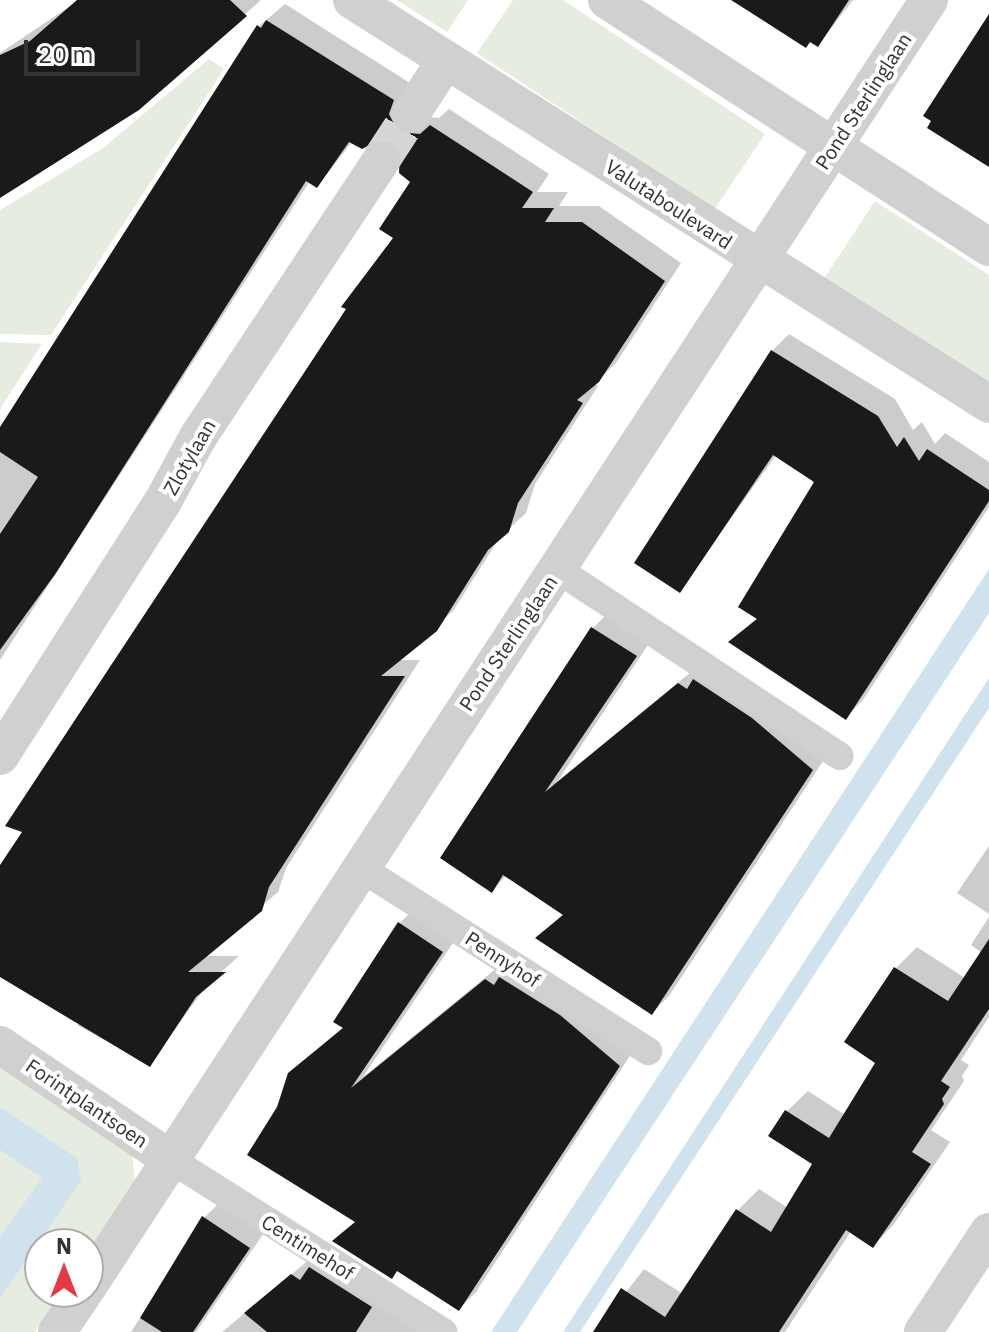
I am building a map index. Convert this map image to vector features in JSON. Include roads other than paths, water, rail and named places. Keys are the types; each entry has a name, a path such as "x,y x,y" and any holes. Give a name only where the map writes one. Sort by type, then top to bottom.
{"street":[{"name":"Valutaboulevard","path":"352,0 757,262 989,404"},
{"path":"607,0 989,247"},
{"name":"Pond Sterlinglaan","path":"104,1262 173,1161 359,867 929,0"},
{"path":"411,114 446,60"},
{"name":"Zlotylaan","path":"0,756 162,503 198,437 381,160"},
{"path":"557,569 840,756"},
{"name":"Pennyhof","path":"359,867 648,1051"},
{"name":"Forintplantsoen","path":"0,1045 173,1161"},
{"name":"Centimehof","path":"173,1161 443,1332"},
{"path":"923,1332 989,1232"},
{"path":"57,1332 73,1308"}],"water":[{"path":"989,569 989,613 978,630 517,1332 491,1332"},
{"path":"989,678 989,708 580,1332 563,1332"},
{"path":"0,1107 77,1158 81,1181 48,1228 24,1228 24,1263 0,1298 0,1237 42,1178 0,1150"}],"tunnel":[{"path":"381,160 411,114"}]}
